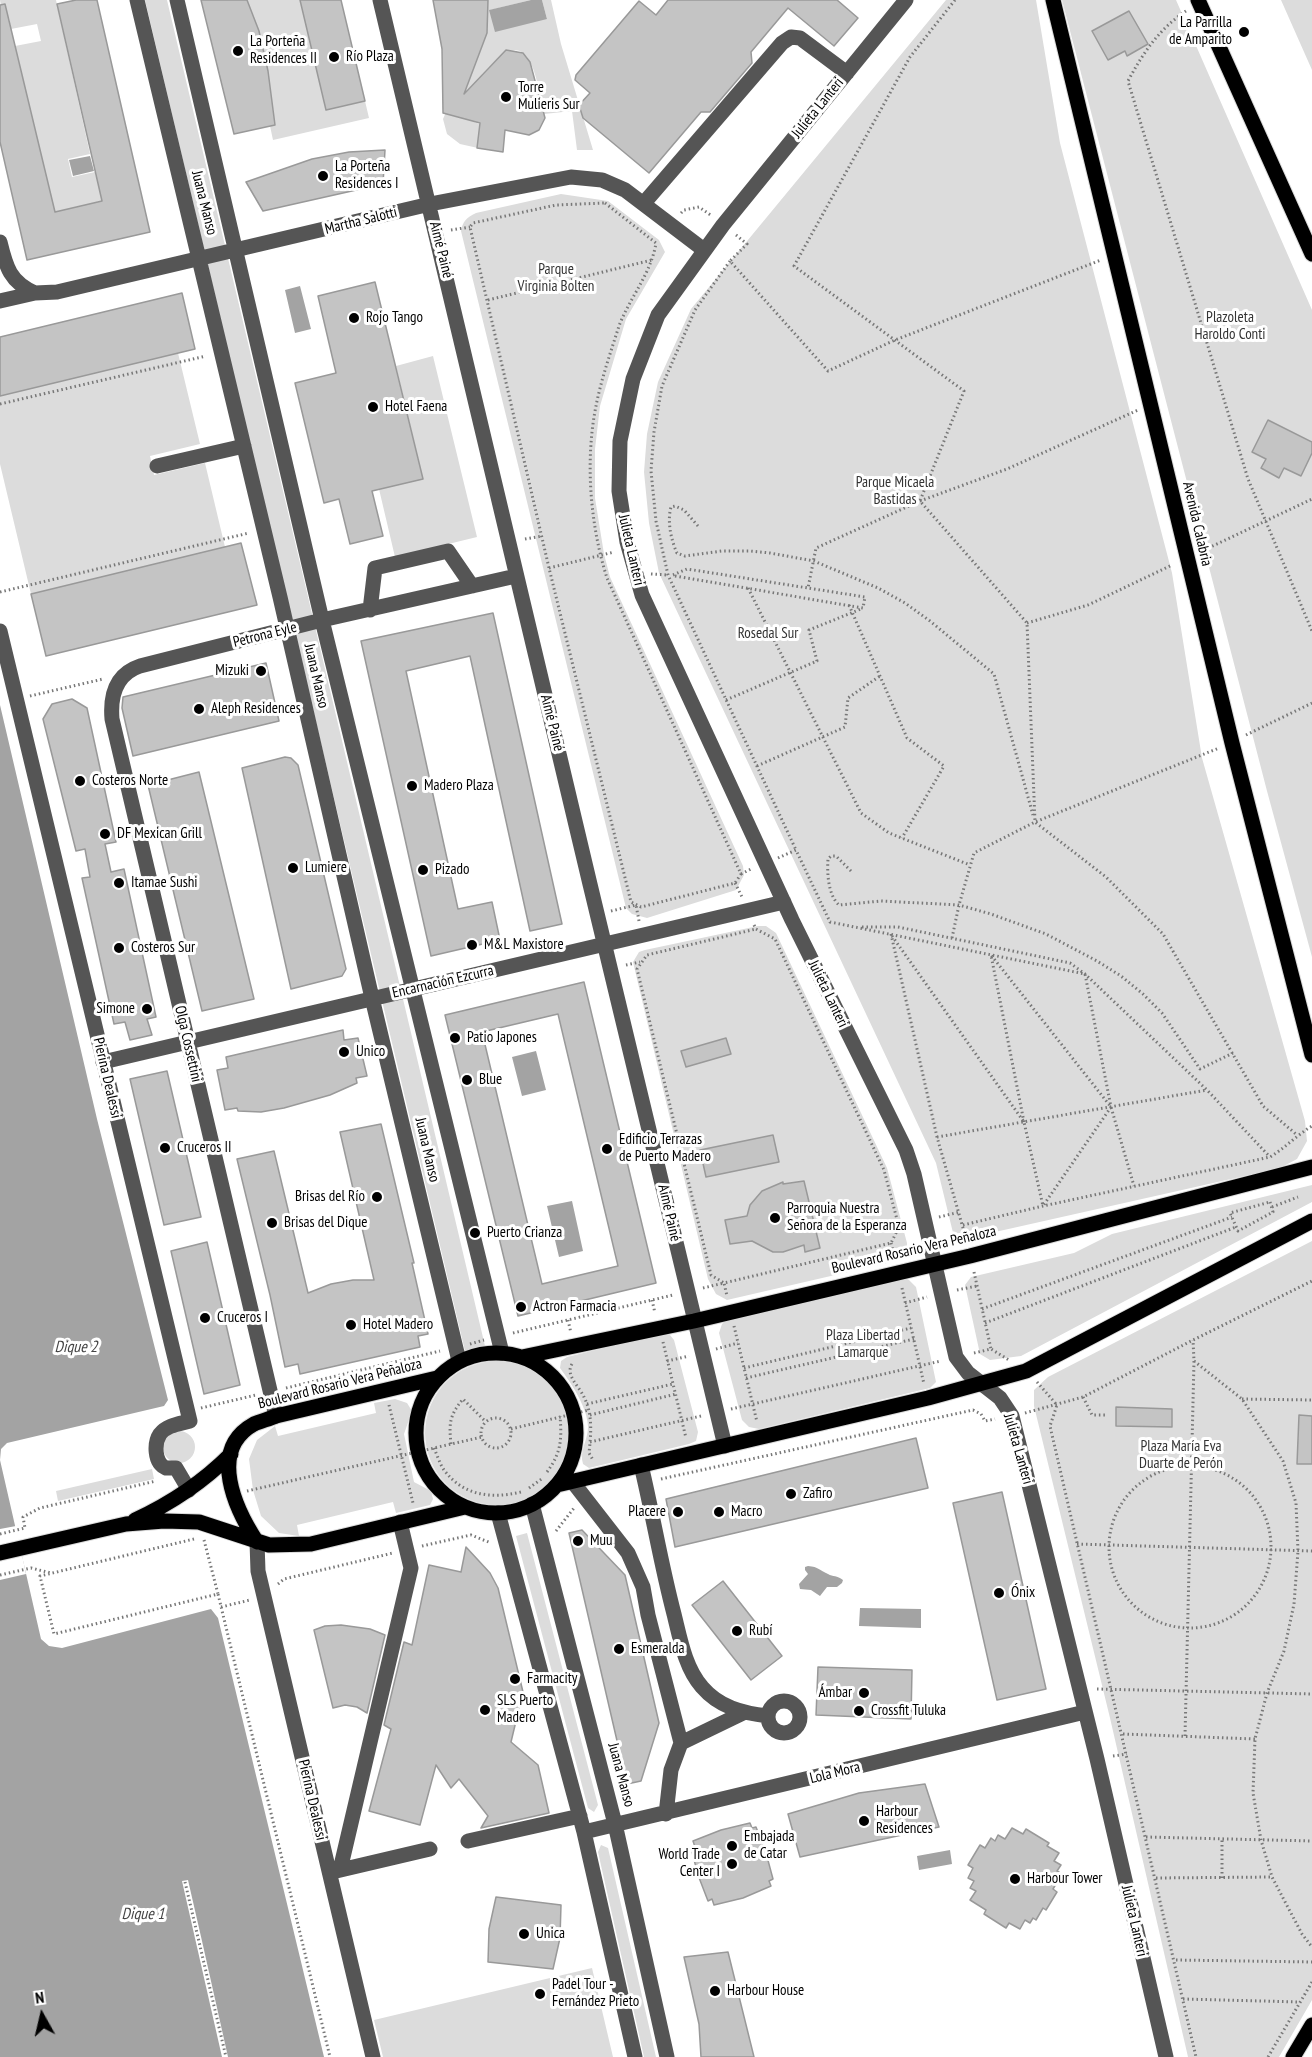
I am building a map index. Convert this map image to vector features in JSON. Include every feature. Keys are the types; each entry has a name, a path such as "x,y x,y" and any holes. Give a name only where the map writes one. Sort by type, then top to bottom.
{"main road":[{"name":"Avenida Calabria","path":"1053,0 1232,743 1312,1055"},
{"path":"1199,3 1312,254"},
{"name":"Boulevard Rosario Vera Peñaloza","path":"522,1357 694,1321 970,1256 1312,1167"},
{"path":"565,1483 573,1458 577,1429 575,1413 556,1379 535,1362 522,1357 502,1353 458,1354 437,1378 419,1408 416,1431 418,1452 425,1471 436,1486 454,1502 465,1507 498,1513 510,1512 542,1499 565,1483 928,1398 1026,1371 1312,1221"},
{"name":"Boulevard Rosario Vera Peñaloza","path":"126,1524 189,1490 212,1473 231,1454 236,1440 253,1425 276,1416 437,1378"},
{"path":"231,1454 230,1478 233,1494 242,1519 257,1542"},
{"path":"0,1553 126,1524 199,1521 270,1545 311,1544 465,1507"},
{"path":"1293,2057 1312,2025"}],"street":[{"name":"Juana Manso","path":"137,0 458,1354"},
{"name":"Juana Manso","path":"177,0 322,620 502,1353"},
{"name":"Aimé Painé","path":"380,0 725,1446"},
{"name":"Julieta Lanteri","path":"906,0 723,225 658,315 633,379 620,441 619,491 629,548 642,595 784,902 906,1150 914,1174 956,1357 968,1373 1000,1398 1012,1416 1080,1690 1166,2057"},
{"path":"644,203 782,43 791,37 800,38 847,73"},
{"name":"Martha Salotti","path":"0,301 35,293 48,294 199,260 430,204 561,178 582,176 613,184 644,203 704,250"},
{"path":"0,242 9,271 14,279 20,286 35,293"},
{"path":"157,466 244,446"},
{"path":"370,609 375,568 448,552 471,586"},
{"path":"386,574 452,558"},
{"name":"Petrona Eyle","path":"125,674 140,666 322,620 516,576"},
{"name":"Pierina Dealessi","path":"0,631 187,1412"},
{"name":"Olga Cossettini","path":"125,674 114,690 112,719 276,1416"},
{"name":"Encarnación Ezcurra","path":"103,1062 784,902"},
{"path":"187,1412 190,1421 171,1426 160,1434 156,1445 156,1455 166,1468 176,1468 189,1490"},
{"path":"641,1465 665,1581 685,1657 700,1686 717,1701 743,1713 768,1716"},
{"path":"565,1483 584,1497 628,1553 642,1587 681,1743 671,1770 666,1814"},
{"name":"Juana Manso","path":"532,1504 615,1824 667,2057"},
{"path":"498,1513 580,1816 634,2057"},
{"path":"400,1522 411,1568 409,1580 335,1871 430,1849"},
{"name":"Pierina Dealessi","path":"257,1542 258,1571 335,1871 373,2057"},
{"name":"Lola Mora","path":"584,1832 1085,1712"},
{"path":"681,1743 743,1713"},
{"path":"468,1841 580,1816"}],"path":[{"path":"920,501 964,391 794,266 910,57 955,0"},
{"path":"1199,3 1161,29 1142,55 1128,81 1248,479 1312,631"},
{"path":"741,874 607,578 600,556 592,500 591,449 596,405 620,325 653,260 656,243 605,203 556,205 473,223 470,227 549,568 631,902 642,908 735,883 741,874 796,850"},
{"path":"684,210 699,207"},
{"path":"723,225 747,244 730,261 695,310 662,386 654,432 651,471 656,521 670,575 830,922 1085,974"},
{"path":"730,261 828,371 895,340 1114,255"},
{"path":"488,300 653,260"},
{"path":"0,404 221,352"},
{"path":"808,588 816,548 920,501 1007,469 1150,404"},
{"path":"1027,623 1088,605 1312,499"},
{"path":"920,501 1027,623 1035,822"},
{"path":"698,526 681,508 675,506 670,509 673,541 677,553 680,555 750,551 814,561 861,580 905,603 994,675 1035,822 1106,877 1163,934 1263,1106 1297,1135"},
{"path":"0,592 264,529"},
{"path":"549,568 629,548"},
{"path":"670,575 687,569 865,597 863,608"},
{"path":"635,572 670,575 863,608"},
{"path":"748,588 861,813 889,833 970,865"},
{"path":"849,605 907,738 944,766 901,838"},
{"path":"726,700 817,662 809,630 863,608"},
{"path":"16,699 125,674"},
{"path":"757,766 845,727 848,698 880,676"},
{"path":"952,938 974,853 1035,822 1232,743 1312,703"},
{"path":"851,871 836,856 828,859 831,891 839,905 881,901 959,905 1046,934 1097,961 1121,976 1143,994 1162,1014 1200,1069 1233,1053"},
{"path":"598,914 636,905"},
{"path":"852,927 898,927 1070,963 1085,974 1207,1090 1270,1157"},
{"path":"891,1243 724,1283 711,1275 637,969 647,955 756,929 775,939 884,1170 899,1227 891,1243 928,1398"},
{"path":"891,934 1024,1122"},
{"path":"891,934 937,1137 963,1225 991,1349"},
{"path":"991,955 1111,1107"},
{"path":"991,955 1043,1206"},
{"path":"1085,974 1111,1107 1134,1186"},
{"path":"937,1137 1207,1090"},
{"path":"1043,1206 1111,1107"},
{"path":"963,1225 1270,1157 1312,1126"},
{"path":"1272,1207 1298,1197"},
{"path":"1270,1202 1272,1207 1273,1212 1238,1231 1230,1213 1270,1202"},
{"path":"982,1309 1232,1217"},
{"path":"985,1323 1236,1227"},
{"path":"645,1483 973,1410 981,1414 985,1420 1057,1405 1083,1397 1312,1281"},
{"path":"187,1412 379,1365 458,1354 498,1337 652,1300 689,1454"},
{"path":"731,1312 766,1456"},
{"path":"744,1368 911,1328"},
{"path":"746,1378 914,1339"},
{"path":"1185,1736 1191,1547 1193,1340"},
{"path":"1194,1361 1242,1399 1283,1461 1296,1503 1298,1551 1294,1604 1284,1651 1267,1693 1255,1739 1253,1793 1261,1840 1272,1877 1302,1934 1312,1947"},
{"path":"578,1362 572,1364 569,1369 570,1374 587,1404"},
{"path":"379,1365 424,1546"},
{"path":"590,1442 920,1366"},
{"path":"434,1448 444,1470 460,1485 480,1495 503,1497 524,1491 543,1478 556,1460 562,1439 575,1413 587,1404 673,1384"},
{"path":"511,1429 575,1413 590,1415 676,1395"},
{"path":"1083,1397 1092,1415 1107,1415"},
{"path":"451,1444 449,1424 452,1414 463,1399 486,1422"},
{"path":"1242,1399 1312,1400"},
{"path":"1057,1405 1050,1426 1196,2057"},
{"path":"590,1415 592,1429 589,1453 592,1459 598,1461"},
{"path":"496,1418 508,1423 511,1429 511,1436 504,1446 490,1447 482,1437 486,1422 496,1418"},
{"path":"233,1494 482,1437"},
{"path":"1192,1466 1217,1471 1239,1483 1257,1501 1268,1524 1271,1550 1268,1570 1259,1589 1246,1606 1229,1618 1209,1626 1188,1628 1170,1626 1138,1610 1125,1596 1116,1581 1110,1564 1109,1545 1112,1525 1120,1505 1134,1489 1151,1476 1171,1468 1192,1466"},
{"path":"0,1534 25,1528 23,1517 40,1508 180,1475"},
{"path":"540,1534 556,1531 584,1497"},
{"path":"221,1607 264,1597 284,1579 471,1535 494,1544 505,1541"},
{"path":"218,1594 54,1634 40,1576 204,1537 218,1594 330,2057"},
{"path":"1077,1544 1312,1551"},
{"path":"0,1575 31,1568 53,1573"},
{"path":"1080,1690 1312,1694"},
{"path":"1123,1734 1255,1739"},
{"path":"1146,1837 1312,1841"},
{"path":"1222,1839 1222,1878"},
{"path":"1156,1878 1272,1877"},
{"path":"185,1882 226,2057"},
{"path":"1175,1960 1312,1962"},
{"path":"1268,2057 1312,1982"},
{"path":"1183,1999 1300,2002"}],"green space":[{"path":"0,0 56,0 90,154 68,159 72,177 95,172 96,177 107,174 113,198 55,212 15,46 41,41 37,24 11,29 9,18 3,19"},
{"path":"145,0 167,0 485,1346 465,1351"},
{"path":"247,0 300,0 326,110 365,101 369,118 273,140 270,126 275,124 268,71 259,31"},
{"path":"488,0 531,0 490,10 547,19 542,0 551,0 561,44 593,150 577,150 572,111 544,114 532,65 524,53 518,51 506,53 500,57 462,96 468,119 481,125 478,148 460,144 447,134 443,119 459,82 487,33"},
{"name":"Parque Micaela Bastidas","path":"946,0 1036,0 1060,143 1172,573 1202,758 1305,1121 1307,1141 1297,1159 1280,1168 955,1241 936,1163 659,573 649,523 644,472 647,434 658,382 691,309"},
{"name":"Plazoleta Haroldo Conti","path":"1062,0 1176,0 1312,310 1312,957 1267,791"},
{"path":"1281,0 1312,0 1312,70"},
{"name":"Parque Virginia Bolten","path":"561,194 608,201 659,240 665,252 626,319 600,406 595,449 595,498 610,577 743,866 744,875 736,890 647,918 632,914 626,908 461,231 466,220 476,213"},
{"path":"178,353 200,444 150,456 154,475 205,463 225,547 31,594 0,464 0,396"},
{"path":"433,356 477,537 395,557 379,489 423,479 396,366"},
{"path":"766,926 776,933 887,1168 907,1243 907,1253 900,1260 727,1300 716,1294 708,1279 633,962 639,952 645,950"},
{"path":"1312,1185 1312,1202 1021,1356 990,1360 980,1354 965,1285 971,1277 1074,1253 1112,1234"},
{"name":"Plaza María Eva Duarte de Perón","path":"1312,1241 1312,2000 1279,2057 1188,2057 1110,1718 1034,1406 1034,1390 1048,1377"},
{"name":"Plaza Libertad Lamarque","path":"901,1276 916,1287 936,1382 930,1388 759,1429 749,1427 742,1420 719,1333 722,1324 728,1318"},
{"path":"665,1333 674,1340 698,1432 696,1441 589,1468 583,1464 582,1459 588,1432 585,1412 578,1396 560,1368 561,1361 567,1357"},
{"path":"497,1361 524,1367 537,1373 548,1382 557,1393 563,1406 569,1433 563,1460 557,1473 548,1484 537,1493 524,1499 497,1505 470,1499 457,1493 446,1484 437,1473 431,1460 425,1433 431,1406 437,1393 446,1382 457,1373 470,1367"},
{"path":"395,1399 407,1403 412,1411 404,1434 414,1482 431,1491 433,1499 430,1505 396,1513 393,1502 297,1525 299,1536 279,1533 261,1516 253,1490 249,1459 257,1440 275,1426 278,1436 376,1413 374,1403"},
{"path":"179,1431 190,1436 195,1447 190,1458 179,1463 168,1458 163,1447 168,1436"},
{"path":"152,1469 154,1479 58,1501 56,1491"},
{"path":"527,1533 598,1805 594,1812 588,1808 516,1536"},
{"path":"601,1845 608,1848 656,2057 644,2057 598,1852"},
{"name":"Padel Tour - Fernández Prieto","path":"592,1968 613,2057 383,2057 374,2020"}],"water":[{"path":"531,0 542,0 547,19 495,32 489,10"},
{"path":"90,156 94,171 73,176 69,160"},
{"path":"300,286 311,329 295,333 285,290"},
{"name":"Dique 2","path":"0,705 97,1119 168,1400 164,1406 7,1443 1,1449 0,1460"},
{"path":"536,1051 546,1090 522,1096 512,1057"},
{"path":"572,1201 583,1251 559,1257 547,1206"},
{"name":"Dique 1","path":"0,1460 41,1639 49,1646 62,1648 211,1609 218,1618 324,2057 0,2057"},
{"path":"808,1566 839,1577 843,1580 842,1583 837,1587 827,1587 820,1596 811,1590 800,1589 799,1584 808,1574 805,1567"},
{"path":"860,1608 921,1609 921,1628 859,1626"},
{"path":"950,1850 952,1864 919,1870 917,1856"}],"pier":[{"path":"16,1526 26,1574 0,1580 0,1529"},
{"path":"188,1880 228,2057 222,2057 182,1881"}],"building":[{"path":"76,0 97,0 150,232 27,260 0,142 0,5 5,4 55,212 102,201 57,4"},
{"name":"La Porteña Residences II","path":"201,0 247,0 259,31 268,71 275,125 234,134"},
{"name":"Río Plaza","path":"300,0 341,0 365,101 326,110"},
{"path":"433,0 488,0 487,33 464,94 506,50 523,53 530,62 545,118 539,130 529,135 505,130 503,152 477,148 480,123 443,113 442,49"},
{"path":"668,0 837,0 858,18 834,46 788,8 751,52 752,63 710,112 701,112 649,173 583,118 579,105 590,93 575,80 576,75 639,1 656,15"},
{"path":"1129,11 1148,44 1127,56 1125,51 1108,60 1092,31"},
{"name":"La Porteña Residences I","path":"385,150 383,184 263,211 246,182 312,159 349,152"},
{"path":"375,282 423,479 372,491 383,536 350,544 339,499 324,503 295,383 336,373 318,296"},
{"path":"182,293 195,349 0,396 0,337"},
{"path":"1268,420 1312,442 1312,453 1301,476 1284,468 1279,478 1261,468 1266,459 1252,452"},
{"path":"241,543 257,605 46,656 31,594"},
{"name":"Madero Plaza","path":"493,613 562,924 530,931 470,656 406,671 458,909 492,902 500,940 431,956 361,641"},
{"name":"Aleph Residences","path":"266,663 279,721 133,756 122,708 123,697"},
{"path":"72,699 87,708 116,842 105,844 111,872 124,869 156,1017 147,1019 152,1035 130,1040 125,1022 114,1024 82,878 90,877 85,849 76,851 43,719 52,704"},
{"name":"Lumiere","path":"285,757 291,758 298,765 346,969 342,976 291,989 242,768"},
{"path":"199,772 254,999 202,1011 148,785"},
{"name":"Edificio Terrazas de Puerto Madero","path":"584,982 656,1283 518,1316 445,1015","holes":["558,1014 618,1266 542,1284 482,1032"]},
{"path":"343,1030 344,1040 358,1038 367,1076 356,1078 357,1083 330,1095 284,1108 261,1112 238,1111 237,1108 225,1110 217,1070 228,1068 226,1057"},
{"path":"726,1038 731,1054 686,1067 681,1051"},
{"name":"Cruceros II","path":"167,1071 201,1217 164,1225 130,1079"},
{"path":"381,1124 414,1263 412,1263 428,1334 418,1336 420,1347 300,1374 298,1364 285,1367 237,1159 274,1151 308,1293 331,1284 353,1280 374,1280 340,1132"},
{"path":"773,1135 779,1162 706,1177 700,1150"},
{"name":"Parroquia Nuestra Señora de la Esperanza","path":"804,1181 820,1248 805,1252 804,1245 783,1252 773,1252 752,1241 730,1244 725,1220 747,1216 750,1205 762,1191 783,1182 783,1184"},
{"name":"Cruceros I","path":"207,1242 240,1385 204,1394 171,1251"},
{"path":"1116,1407 1172,1409 1172,1427 1116,1426"},
{"path":"1299,1415 1312,1416 1312,1464 1297,1464"},
{"name":"Zafiro","path":"916,1438 928,1488 675,1547 666,1499"},
{"name":"Ónix","path":"1002,1492 1046,1689 997,1700 953,1503"},
{"name":"Esmeralda","path":"582,1530 625,1575 659,1723 641,1781 627,1784 569,1533"},
{"path":"466,1547 490,1573 498,1588 523,1692 511,1742 538,1765 549,1813 481,1828 488,1816 459,1779 451,1788 436,1765 420,1825 369,1811 391,1729 384,1725 404,1642 412,1645 429,1565 461,1572"},
{"name":"Rubí","path":"723,1581 782,1656 751,1680 692,1605"},
{"path":"341,1625 370,1629 385,1635 367,1713 357,1707 345,1705 333,1708 314,1630 325,1626"},
{"name":"Ámbar","path":"818,1667 912,1670 911,1719 816,1715"},
{"name":"Harbour Residences","path":"925,1784 939,1827 800,1857 788,1814 859,1793"},
{"name":"World Trade Center I","path":"750,1823 752,1828 756,1827 766,1853 773,1879 769,1881 771,1886 743,1898 714,1905 712,1899 708,1901 698,1875 691,1848 695,1847 693,1841 721,1830"},
{"name":"Harbour Tower","path":"1012,1828 1023,1834 1026,1829 1049,1843 1047,1846 1059,1853 1054,1861 1061,1865 1057,1871 1062,1874 1053,1889 1057,1892 1046,1910 1043,1908 1036,1920 1033,1918 1030,1923 1025,1920 1020,1929 1009,1923 1006,1928 984,1914 986,1910 970,1900 976,1891 970,1888 974,1881 968,1878 973,1868 968,1865 980,1845 985,1848 991,1838 995,1841 998,1835 1005,1839"},
{"name":"Unica","path":"496,1897 561,1905 560,1938 553,1969 488,1962 489,1929"},
{"name":"Harbour House","path":"728,1952 754,2057 701,2057 699,2024 684,1957"}],"place":[{"name":"La Parrilla de Amparito","path":"1244,32"},
{"name":"La Porteña Residences II","path":"238,51"},
{"name":"Río Plaza","path":"334,57"},
{"name":"Torre Mulieris Sur","path":"506,97"},
{"name":"La Porteña Residences I","path":"323,176"},
{"name":"Rojo Tango","path":"354,318"},
{"name":"Hotel Faena","path":"373,407"},
{"name":"Mizuki","path":"261,671"},
{"name":"Aleph Residences","path":"199,709"},
{"name":"Costeros Norte","path":"80,781"},
{"name":"Madero Plaza","path":"412,786"},
{"name":"DF Mexican Grill","path":"105,834"},
{"name":"Lumiere","path":"293,868"},
{"name":"Pizado","path":"423,870"},
{"name":"Itamae Sushi","path":"119,883"},
{"name":"M&L Maxistore","path":"472,945"},
{"name":"Costeros Sur","path":"119,948"},
{"name":"Simone","path":"147,1009"},
{"name":"Patio Japones","path":"455,1038"},
{"name":"Unico","path":"344,1052"},
{"name":"Blue","path":"467,1080"},
{"name":"Cruceros II","path":"165,1148"},
{"name":"Edificio Terrazas de Puerto Madero","path":"607,1149"},
{"name":"Brisas del Río","path":"377,1197"},
{"name":"Parroquia Nuestra Señora de la Esperanza","path":"775,1218"},
{"name":"Brisas del Dique","path":"272,1223"},
{"name":"Puerto Crianza","path":"475,1233"},
{"name":"Actron Farmacia","path":"521,1307"},
{"name":"Cruceros I","path":"205,1318"},
{"name":"Hotel Madero","path":"351,1325"},
{"name":"Zafiro","path":"791,1494"},
{"name":"Placere","path":"678,1512"},
{"name":"Macro","path":"719,1512"},
{"name":"Muu","path":"578,1541"},
{"name":"Ónix","path":"999,1593"},
{"name":"Rubí","path":"737,1631"},
{"name":"Esmeralda","path":"619,1649"},
{"name":"Farmacity","path":"515,1679"},
{"name":"Ámbar","path":"864,1693"},
{"name":"SLS Puerto Madero","path":"485,1710"},
{"name":"Crossfit Tuluka","path":"859,1711"},
{"name":"Harbour Residences","path":"864,1821"},
{"name":"Embajada de Catar","path":"732,1846"},
{"name":"World Trade Center I","path":"732,1864"},
{"name":"Harbour Tower","path":"1015,1879"},
{"name":"Unica","path":"524,1934"},
{"name":"Harbour House","path":"715,1991"},
{"name":"Padel Tour - Fernández Prieto","path":"540,1994"}],"park label":[{"name":"Rosedal Sur","path":"768,634"}]}
